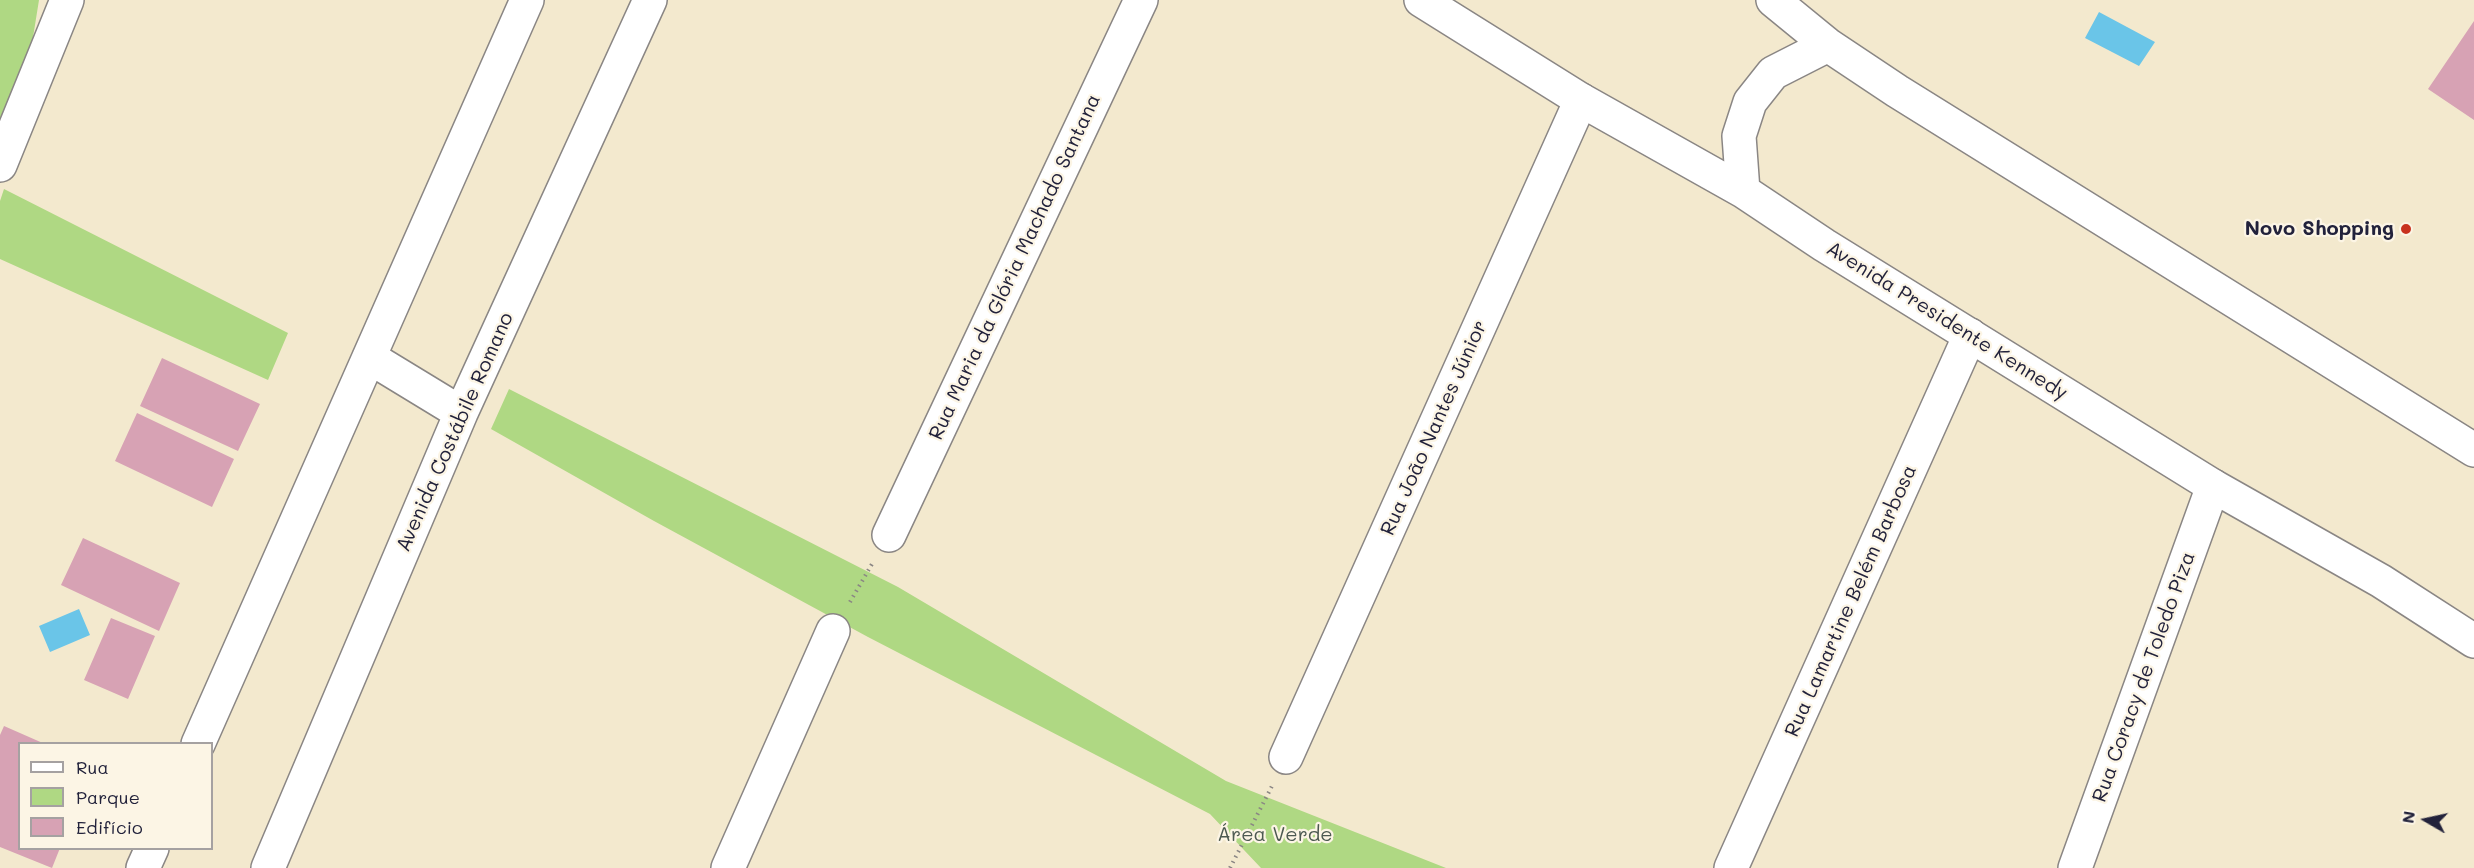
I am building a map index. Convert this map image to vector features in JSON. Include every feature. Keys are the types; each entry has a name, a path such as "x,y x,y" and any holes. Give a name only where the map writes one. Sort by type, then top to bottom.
{"main road":[{"path":"0,165 22,106 67,0"},
{"path":"199,742 527,0"},
{"name":"Avenida Costábile Romano","path":"268,868 460,413 650,0"},
{"name":"Rua Maria da Glória Machado Santana","path":"889,535 1141,0"},
{"name":"Avenida Presidente Kennedy","path":"1421,0 1581,100 1743,191 1824,245 2213,486 2381,581 2474,641"},
{"path":"1773,0 1828,45 1897,91 2474,450"},
{"path":"1743,191 1739,136 1750,102 1773,73 1828,45"},
{"name":"Rua João Nantes Júnior","path":"1286,757 1581,100"},
{"name":"Rua Lamartine Belém Barbosa","path":"1731,868 1970,335"},
{"path":"369,357 460,413"},
{"name":"Rua Coracy de Toledo Piza","path":"2075,868 2213,486"},
{"path":"728,868 833,631"},
{"path":"143,868 152,850"}],"path":[{"path":"833,631 889,535"},
{"path":"1230,868 1286,757"}],"green space":[{"path":"0,0 39,0 22,106 0,149"},
{"path":"4,189 288,333 268,380 0,259 0,201"},
{"name":"Área Verde","path":"509,389 898,587 1226,781 1446,868 1261,868 1210,814 868,637 654,521 491,429"}],"water":[{"path":"2099,12 2155,42 2139,66 2085,38"},
{"path":"79,609 90,635 50,652 39,626"}],"building":[{"path":"2474,21 2474,120 2428,89"},
{"path":"162,358 260,404 238,451 140,406"},
{"path":"137,413 234,459 212,507 115,461"},
{"path":"83,538 180,583 159,631 61,585"},
{"path":"111,618 155,636 128,699 84,680"},
{"path":"4,726 40,742 18,742 18,850 59,850 52,868 0,847 0,735"}],"place":[{"name":"Novo Shopping","path":"2406,229"}]}
